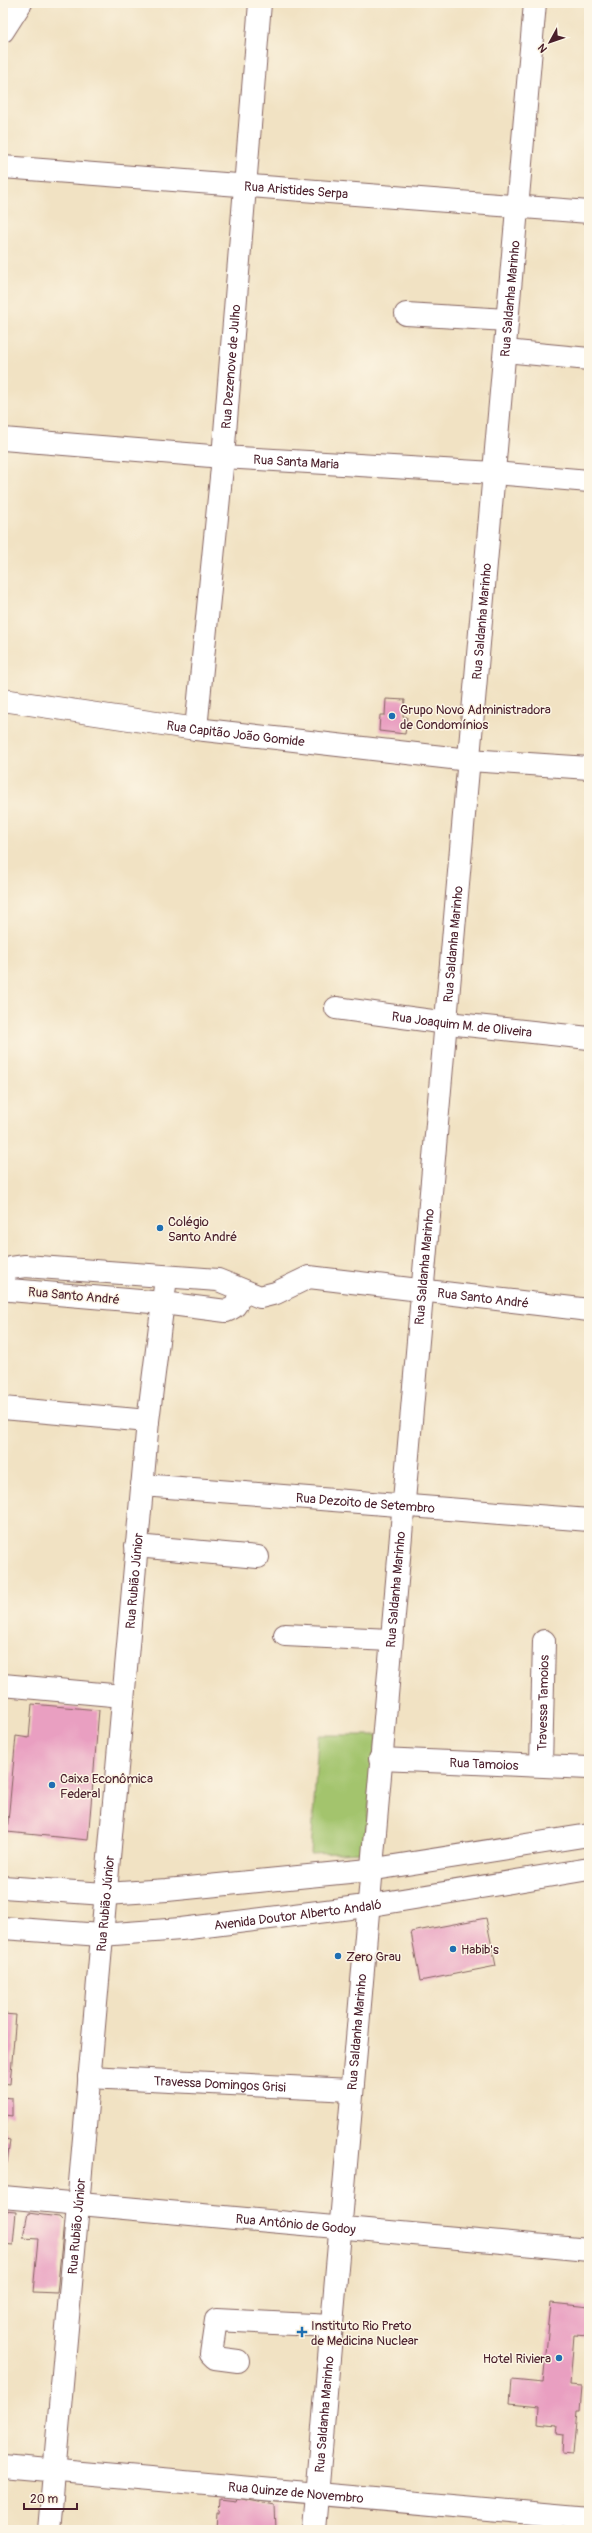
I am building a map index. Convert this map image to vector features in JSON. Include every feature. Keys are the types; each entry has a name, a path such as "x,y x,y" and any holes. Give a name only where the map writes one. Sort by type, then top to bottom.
{"street":[{"path":"3,30 21,3"},
{"name":"Rua Dezenove de Julho","path":"196,729 223,457 260,3"},
{"name":"Rua Saldanha Marinho","path":"314,2530 369,1870 447,1023 535,3"},
{"name":"Rua Aristides Serpa","path":"3,167 245,184 589,212"},
{"path":"406,314 508,320"},
{"path":"505,351 589,359"},
{"name":"Rua Santa Maria","path":"3,439 223,457 494,473 589,481"},
{"name":"Rua Capitão João Gomide","path":"3,700 196,729 470,760 589,768"},
{"name":"Rua Joaquim M. de Oliveira","path":"336,1008 447,1023 589,1038"},
{"name":"Rua Santo André","path":"240,1290 238,1303 234,1308 226,1311 163,1302 10,1290 4,1285 4,1273 11,1268 25,1266 166,1278 218,1280 260,1297 276,1293 309,1277 589,1310"},
{"path":"75,1295 80,1270"},
{"path":"127,1300 129,1274"},
{"name":"Rua Rubião Júnior","path":"49,2530 136,1546 148,1421 166,1278"},
{"path":"3,1408 148,1421"},
{"name":"Rua Dezoito de Setembro","path":"142,1485 589,1520"},
{"path":"136,1546 258,1556"},
{"path":"285,1635 390,1640"},
{"name":"Travessa Tamoios","path":"541,1766 544,1641"},
{"path":"3,1685 123,1696"},
{"name":"Rua Tamoios","path":"380,1759 589,1768"},
{"path":"3,1887 105,1894 369,1870 589,1835"},
{"name":"Avenida Doutor Alberto Andaló","path":"3,1928 101,1935 181,1929 366,1906 589,1869"},
{"name":"Travessa Domingos Grisi","path":"89,2077 351,2090"},
{"name":"Rua Antônio de Godoy","path":"3,2197 339,2229 589,2250"},
{"path":"238,2361 212,2356 216,2320 331,2326"},
{"name":"Rua Quinze de Novembro","path":"3,2466 316,2495 589,2518"}],"green space":[{"path":"318,1735 377,1735 364,1852 311,1854"}],"building":[{"name":"Grupo Novo Administradora de Condomínios","path":"386,699 405,700 403,717 407,717 405,734 379,731 380,715 385,715"},
{"name":"Caixa Econômica Federal","path":"32,1704 99,1710 88,1840 7,1832 16,1736 29,1738"},
{"name":"Habib's","path":"486,1918 496,1966 420,1981 411,1932"},
{"path":"3,2014 16,2015 10,2084 3,2083"},
{"path":"3,2097 12,2098 12,2116 5,2115 5,2119 3,2119"},
{"path":"3,2131 6,2132 5,2139 10,2140 7,2163 3,2162"},
{"path":"3,2211 16,2212 13,2245 3,2244"},
{"path":"28,2213 59,2217 64,2222 57,2293 33,2292 38,2239 23,2238"},
{"name":"Hotel Riviera","path":"551,2303 589,2307 589,2336 574,2335 570,2385 582,2386 580,2411 577,2411 573,2454 562,2453 563,2435 556,2434 557,2425 538,2423 539,2407 510,2404 512,2380 543,2383"},
{"path":"237,2498 275,2505 276,2530 216,2529 220,2499 236,2501"}],"place":[{"name":"Grupo Novo Administradora de Condomínios","path":"392,716"},
{"name":"Colégio Santo André","path":"160,1228"},
{"name":"Caixa Econômica Federal","path":"52,1785"},
{"name":"Habib's","path":"453,1949"},
{"name":"Zero Grau","path":"338,1956"},
{"name":"Instituto Rio Preto de Medicina Nuclear","path":"302,2332"},
{"name":"Hotel Riviera","path":"559,2358"}]}
